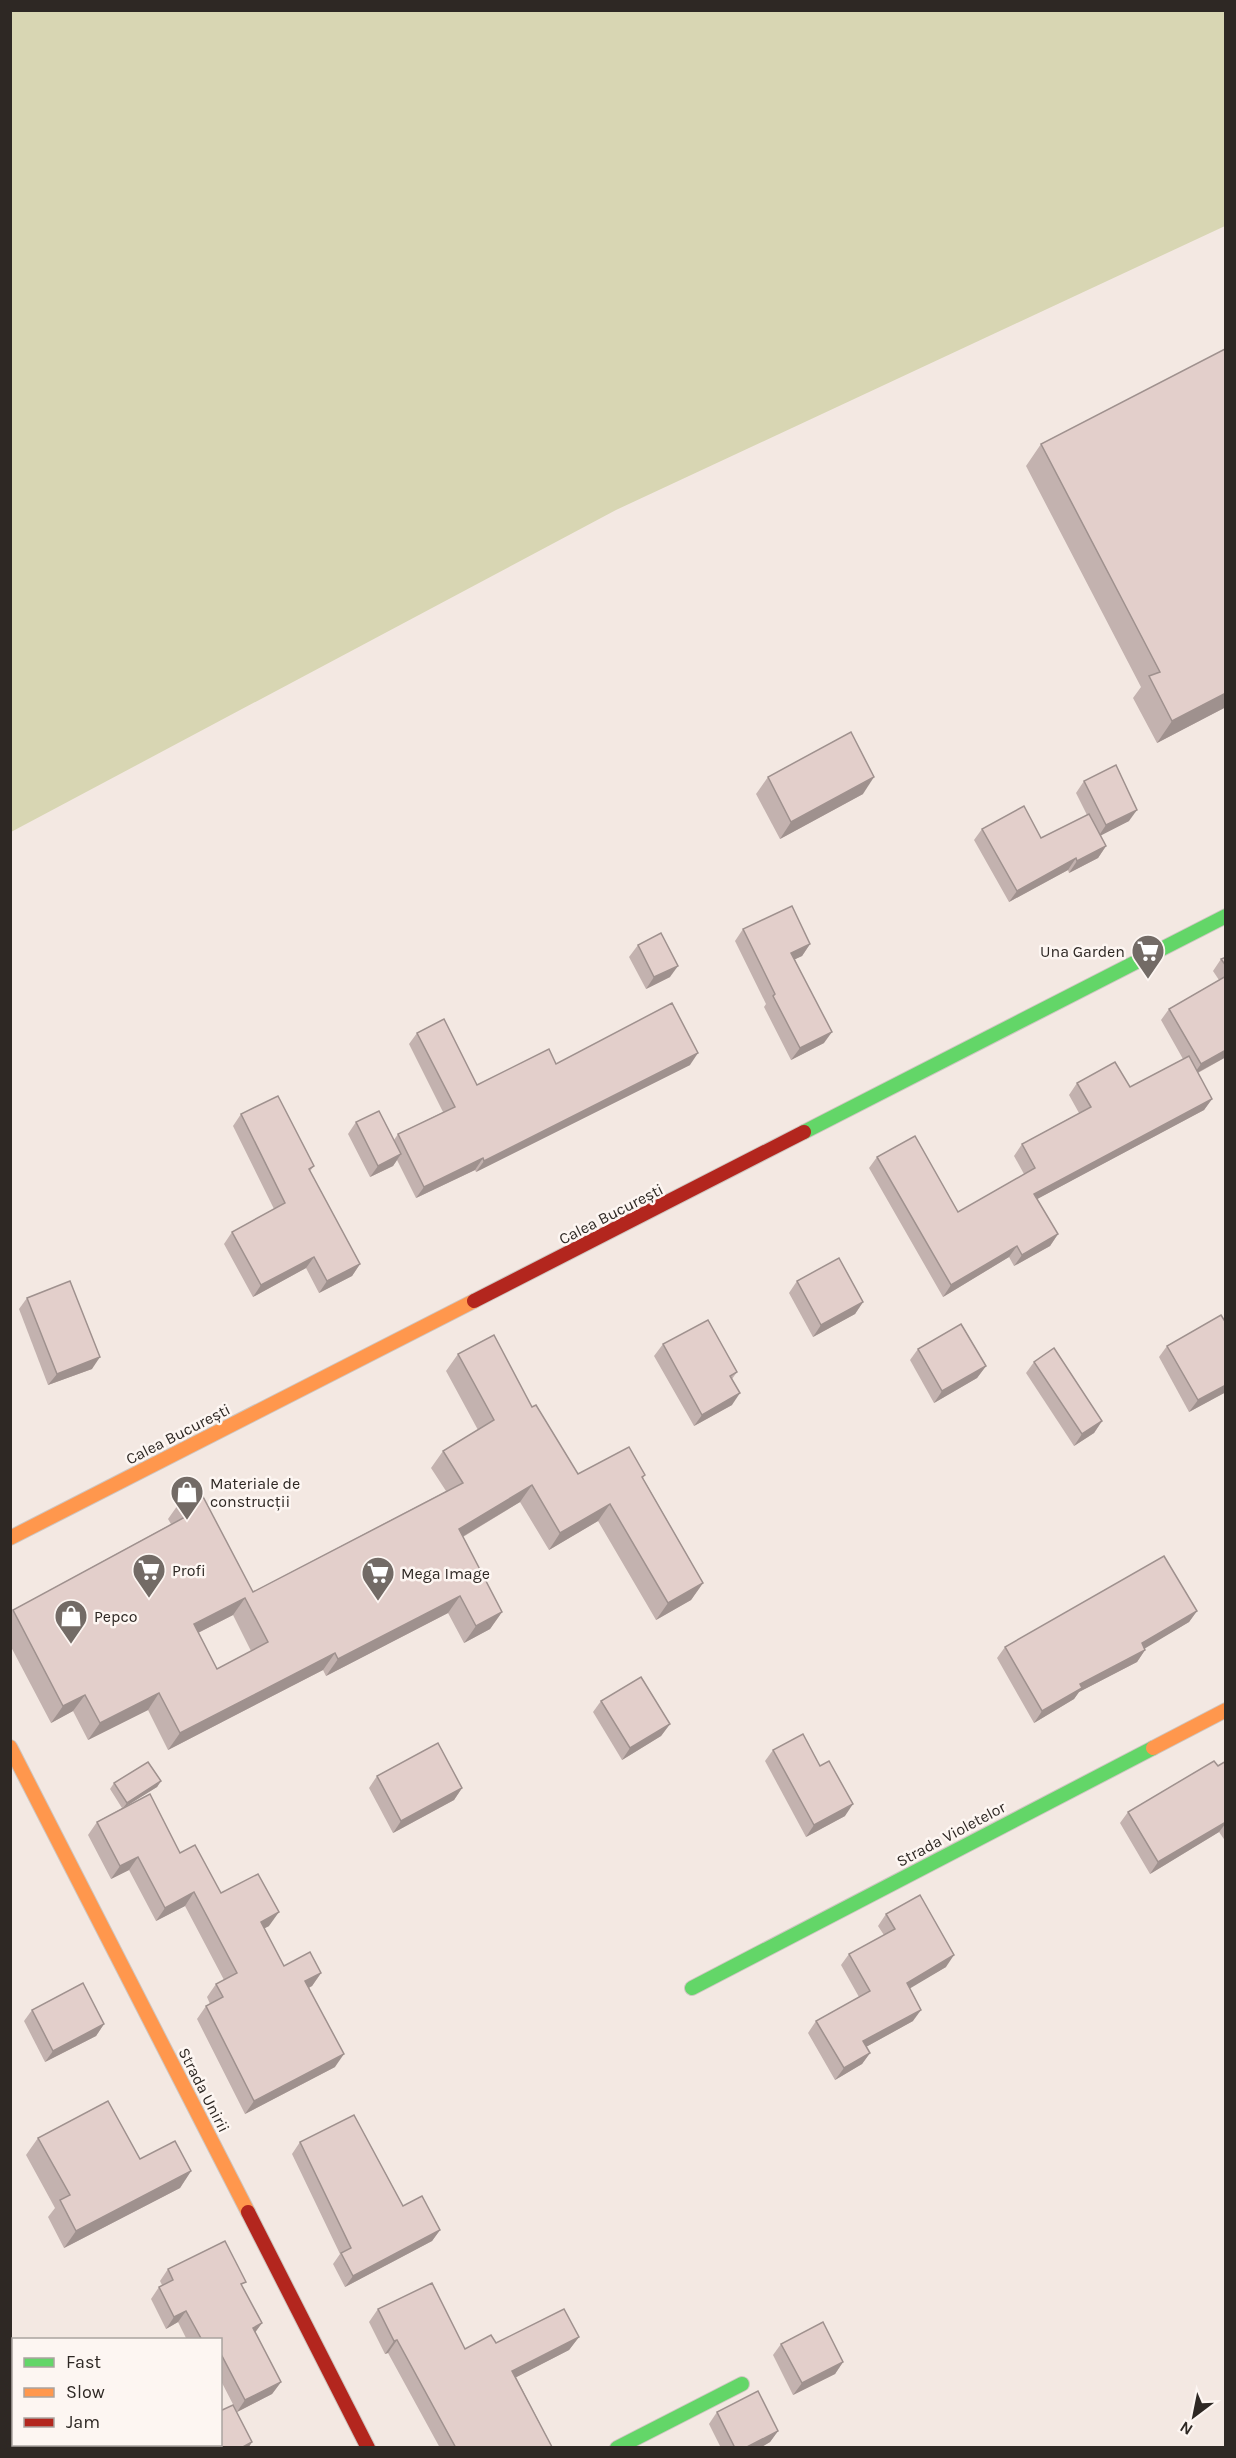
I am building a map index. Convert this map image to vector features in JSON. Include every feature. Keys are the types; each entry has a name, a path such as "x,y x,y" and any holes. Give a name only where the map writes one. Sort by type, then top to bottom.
{"main road":[{"name":"Calea București","path":"10,1538 1226,916"},
{"name":"Strada Violetelor","path":"692,1988 1226,1710"},
{"name":"Strada Unirii","path":"10,1747 368,2448"},
{"path":"617,2448 742,2384"}],"shaded area":[{"path":"11,10 1225,11 1225,226 616,510 11,832"}],"building":[{"path":"1225,349 1226,693 1172,721 1149,676 1160,672 1041,444"},
{"path":"851,732 874,777 791,822 768,777"},
{"path":"1116,765 1137,810 1106,825 1084,781"},
{"path":"1024,806 1041,838 1089,814 1106,846 1077,861 1076,858 1017,891 982,829"},
{"path":"792,906 810,944 791,953 832,1032 800,1048 773,996 775,994 743,929"},
{"path":"661,933 678,966 654,977 638,945"},
{"path":"1226,976 1226,1050 1201,1064 1169,1009"},
{"path":"672,1003 698,1053 484,1161 483,1158 424,1187 398,1134 455,1107 417,1033 444,1019 477,1085 549,1049 556,1064"},
{"path":"1189,1056 1212,1099 1034,1194 1058,1234 1022,1255 1017,1246 951,1285 877,1157 915,1136 958,1212 1035,1168 1022,1144 1091,1107 1077,1083 1115,1062 1130,1087"},
{"path":"278,1096 314,1166 309,1169 360,1264 327,1281 314,1257 261,1285 232,1232 285,1203 241,1114"},
{"path":"379,1111 401,1154 378,1166 356,1122"},
{"path":"839,1258 863,1302 821,1325 797,1281"},
{"path":"70,1281 100,1357 57,1374 27,1298"},
{"path":"1221,1315 1226,1323 1226,1385 1198,1400 1167,1346"},
{"path":"708,1320 737,1372 730,1376 740,1393 702,1415 663,1344"},
{"path":"961,1324 986,1366 942,1391 918,1349"},
{"path":"494,1335 532,1407 536,1405 578,1474 629,1447 645,1475 642,1477 703,1583 668,1603 610,1504 560,1533 532,1485 459,1529 502,1612 476,1626 460,1596 338,1659 335,1653 180,1733 159,1693 100,1723 85,1695 63,1706 13,1610 187,1516 180,1502 200,1491 253,1592 463,1483 443,1451 494,1420 458,1354","holes":["245,1598 268,1642 217,1669 194,1624"]},
{"path":"1054,1348 1102,1421 1082,1434 1034,1362"},
{"path":"1164,1556 1197,1611 1142,1643 1145,1650 1080,1684 1082,1688 1042,1711 1005,1647"},
{"path":"641,1677 670,1724 630,1748 601,1701"},
{"path":"803,1734 820,1766 829,1761 853,1804 814,1825 773,1750"},
{"path":"438,1743 462,1788 401,1821 377,1776"},
{"path":"1214,1761 1218,1766 1226,1761 1226,1822 1158,1862 1128,1812"},
{"path":"148,1762 161,1781 127,1803 114,1783"},
{"path":"150,1794 180,1853 195,1845 221,1893 258,1874 279,1912 261,1922 284,1966 310,1952 321,1973 305,1981 344,2054 254,2101 206,2006 223,1997 216,1984 237,1973 194,1892 165,1908 138,1857 120,1866 97,1822"},
{"path":"920,1895 954,1955 907,1983 921,2010 863,2041 870,2053 844,2068 816,2021 870,1991 849,1954 895,1929 886,1914"},
{"path":"83,1983 104,2024 53,2051 32,2010"},
{"path":"108,2101 140,2159 175,2141 191,2171 76,2231 60,2200 70,2195 38,2138"},
{"path":"354,2115 403,2206 422,2196 440,2230 353,2276 341,2253 351,2248 300,2142"},
{"path":"225,2241 246,2282 241,2284 262,2323 253,2328 281,2382 245,2400 222,2356 222,2338 201,2338 186,2311 174,2317 159,2287 173,2280 168,2269"},
{"path":"432,2283 465,2349 491,2335 496,2343 564,2309 579,2337 512,2371 552,2447 456,2448 378,2309"},
{"path":"823,2322 843,2362 802,2383 781,2344"},
{"path":"758,2391 778,2431 745,2448 735,2448 717,2412"},
{"path":"233,2405 252,2442 241,2448 199,2448 198,2446 222,2446 222,2410"}],"traffic: fast":[{"path":"804,1132 1226,916"},
{"path":"692,1988 1153,1748"},
{"path":"617,2448 742,2384"}],"traffic: slow":[{"path":"10,1538 474,1301"},
{"path":"1153,1748 1226,1710"},
{"path":"10,1747 248,2212"}],"traffic: jam":[{"path":"474,1301 804,1132"},
{"path":"248,2212 368,2448"}],"place":[{"name":"Una Garden","path":"1148,980"},
{"name":"Materiale de construcții","path":"187,1521"},
{"name":"Profi","path":"149,1599"},
{"name":"Mega Image","path":"378,1602"},
{"name":"Pepco","path":"71,1645"}]}
